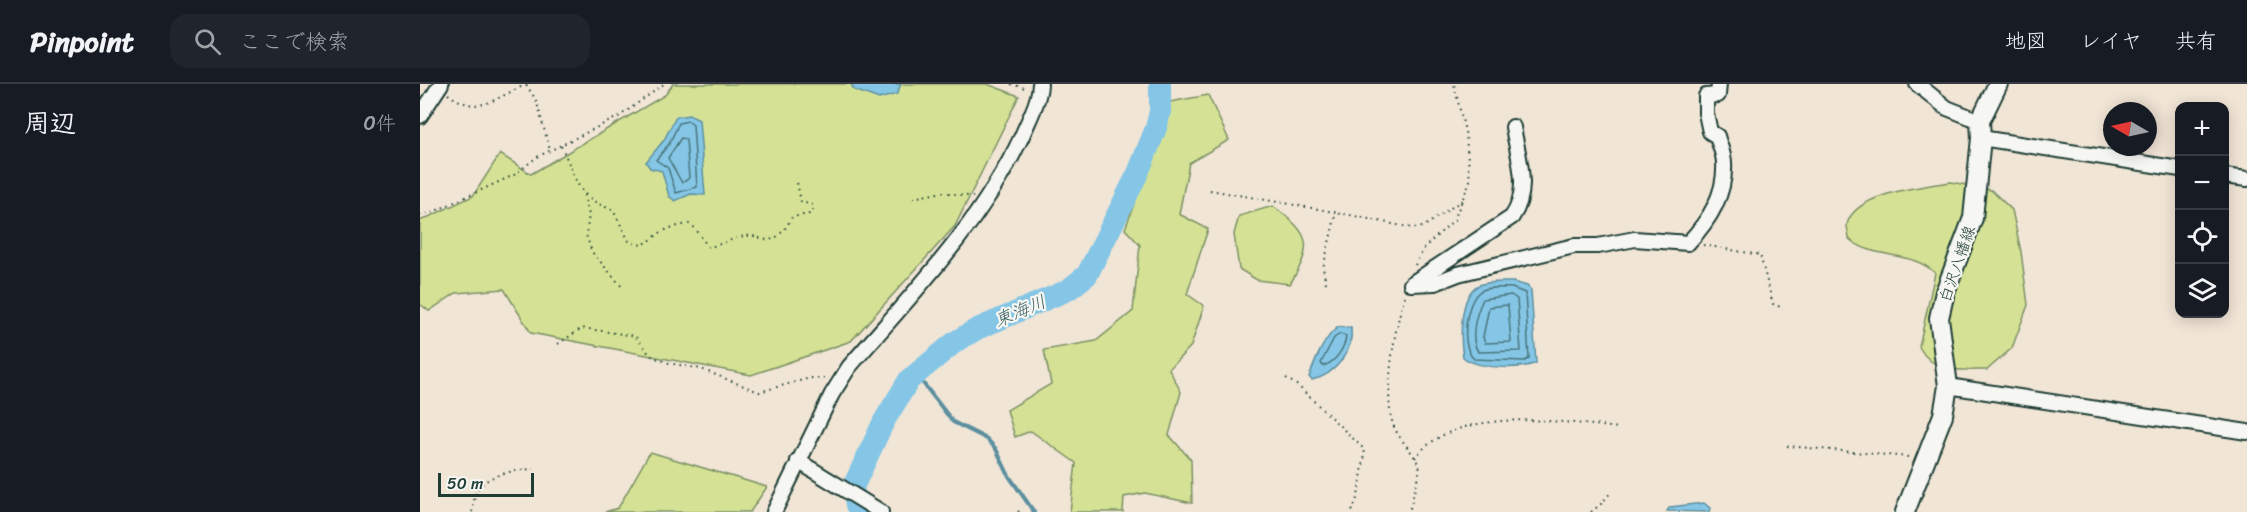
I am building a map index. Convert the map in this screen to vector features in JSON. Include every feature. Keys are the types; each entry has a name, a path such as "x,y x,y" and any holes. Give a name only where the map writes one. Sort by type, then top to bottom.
{"main road":[{"name":"白沢八幡線","path":"1905,512 1943,415 1948,386 1939,318 1945,292 1973,218 1980,129 1998,84"}],"street":[{"path":"1411,284 1435,283 1458,274 1575,246 1598,246 1635,238 1688,243 1706,225 1720,191 1725,162 1717,136 1710,132 1706,113 1706,96 1718,95 1719,84"},
{"path":"1917,84 1947,108 1980,129 2175,168"},
{"path":"420,116 440,86"},
{"path":"774,512 837,385 849,367 928,276 988,200 1004,175 1032,113 1040,87"},
{"path":"1411,284 1506,221 1518,207 1524,186 1512,127"},
{"path":"2229,177 2247,179"},
{"path":"1948,386 2247,432"},
{"path":"798,461 843,486 880,512"}],"path":[{"path":"420,215 433,212 514,175 550,150 620,116 664,84"},
{"path":"1011,84 1023,89 1040,87"},
{"path":"1409,512 1420,475 1415,458 1397,434 1392,422 1390,400 1396,324 1417,260 1425,247 1454,220 1464,200 1470,171 1454,84"},
{"path":"440,86 463,104 472,106 483,105 521,87 528,86 532,89 550,150"},
{"path":"561,146 584,195 589,215 586,235 592,252 623,288"},
{"path":"584,195 595,204 613,210 622,232 634,243 646,244 666,230 689,224 695,228 708,247 744,236 754,235 768,240 782,233 792,218 809,214 814,207 798,199 797,182"},
{"path":"1210,190 1412,228 1423,227 1464,200"},
{"path":"913,198 943,192 988,200"},
{"path":"1326,283 1323,268 1335,218 1340,213"},
{"path":"1688,243 1760,255 1773,304 1783,308"},
{"path":"558,344 576,330 594,329 635,336 650,355 669,363 701,369 759,392 810,378 828,380 837,385"},
{"path":"1286,378 1298,386 1364,449 1358,496 1352,512"},
{"path":"1415,458 1435,441 1478,423 1517,421 1620,429"},
{"path":"1786,446 1926,460"},
{"path":"472,512 476,492 482,484 520,470 533,469"},
{"path":"1591,512 1612,491"}],"green space":[{"path":"673,84 987,84 1019,96 955,226 851,341 751,375 531,333 504,289 456,293 429,311 420,304 420,221 473,196 500,154 531,174 665,95"},
{"path":"1208,95 1229,140 1189,163 1179,214 1208,229 1187,294 1204,306 1191,346 1169,369 1181,392 1169,435 1191,460 1192,503 1145,493 1124,497 1123,512 1070,512 1076,463 1031,431 1015,437 1007,410 1051,384 1044,350 1096,341 1133,311 1140,245 1125,229 1170,102"},
{"path":"1951,182 1991,190 2012,210 2021,252 2028,305 2012,348 1987,370 1948,369 1932,362 1919,347 1935,273 1915,261 1870,250 1849,239 1847,225 1852,214 1862,205 1892,193"},
{"path":"1273,206 1295,224 1305,240 1303,258 1290,284 1257,280 1239,269 1234,234 1239,216"},
{"path":"650,452 767,487 750,512 605,512 618,508"}],"water":[{"path":"851,84 901,84 897,94 879,99 854,90"},
{"path":"689,115 699,120 705,195 691,194 675,201 669,196 662,171 650,168 646,162 664,140 676,117"},
{"path":"1513,282 1527,286 1531,290 1536,363 1520,367 1499,367 1478,364 1463,357 1462,318 1464,307 1472,290 1483,284"},
{"path":"1338,327 1351,328 1346,353 1328,373 1312,380 1309,377 1320,350"},
{"path":"1704,503 1710,508 1709,512 1667,511 1670,507"}],"waterway":[{"name":"東海川","path":"865,512 856,505 853,487 884,421 909,380 955,342 977,329 1068,290 1087,275 1138,173 1156,128 1160,112 1160,84"},
{"path":"916,374 953,422 987,439 996,449 1009,476 1034,512"}]}
